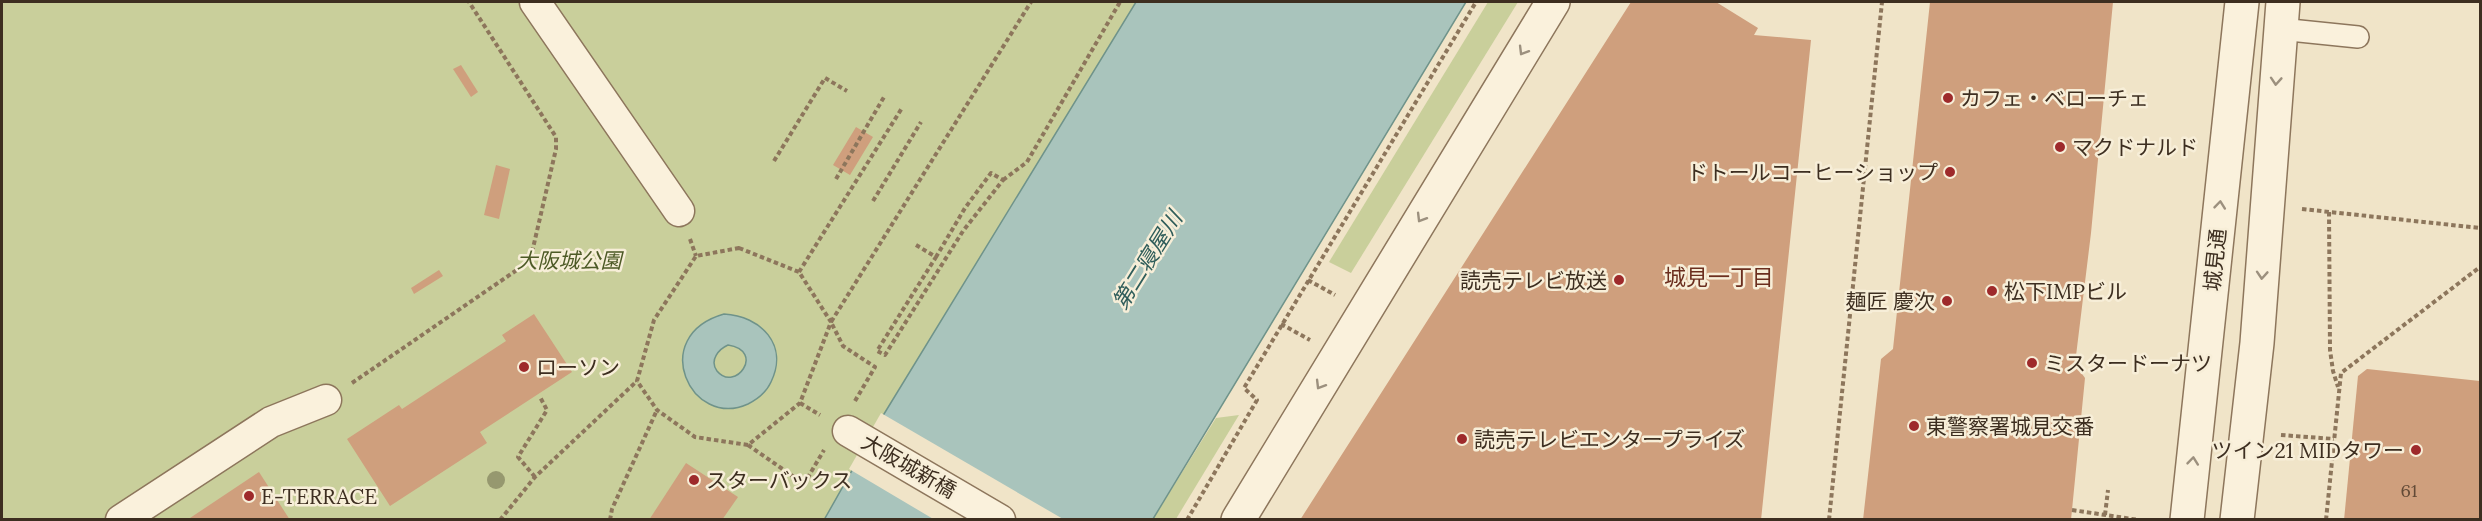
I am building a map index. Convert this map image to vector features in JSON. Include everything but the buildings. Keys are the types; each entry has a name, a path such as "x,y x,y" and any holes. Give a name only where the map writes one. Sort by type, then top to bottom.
{"street":[{"path":"535,2 679,211"},
{"path":"1238,519 1553,2"},
{"name":"城見通","path":"2187,519 2242,2"},
{"path":"2237,519 2257,343 2282,15"},
{"path":"121,519 271,422 338,392"},
{"name":"大阪城新橋","path":"843,427 1000,519"}],"lane":[{"path":"2282,15 2358,37"}],"path":[{"path":"338,392 530,261 556,150 556,137 469,2"},
{"path":"748,445 800,403 831,322 1031,2"},
{"path":"1003,180 991,173 965,208 878,351 885,355 963,231 1003,180 1027,162 1120,2"},
{"path":"1186,519 1257,400 1244,388 1476,2"},
{"path":"1829,519 1882,2"},
{"path":"774,161 825,78 847,91"},
{"path":"836,179 884,97"},
{"path":"799,272 903,108"},
{"path":"873,201 921,122"},
{"path":"2298,209 2481,228"},
{"path":"2329,212 2330,350 2339,390"},
{"path":"916,245 936,257"},
{"path":"500,519 535,477 637,381 654,320 696,256 739,248 799,272 831,322 843,346 875,367 843,427 804,484 748,445 695,437 657,410 637,381"},
{"path":"2326,519 2341,373 2481,267"},
{"path":"1308,280 1340,298"},
{"path":"1281,324 1313,342"},
{"path":"535,477 518,457 547,410 540,398"},
{"path":"610,519 612,509 657,410"},
{"path":"2281,435 2334,439"},
{"path":"2105,515 2108,490"},
{"path":"2072,510 2139,519"}],"green space":[{"name":"大阪城公園","path":"2,2 1136,2 884,414 824,520 2,519"},
{"path":"1488,2 1518,2 1351,273 1329,262"},
{"path":"1239,415 1176,519 1153,519 1216,418"}],"water":[{"name":"第二寝屋川","path":"1136,2 1466,2 1153,519 824,520 884,414"},
{"path":"724,314 749,320 768,335 774,345 776,369 769,386 755,400 748,404 727,408 709,404 695,393 686,377 683,359 687,341 701,325","holes":["728,345 739,349 745,355 744,368 732,377 724,376 717,371 714,363 721,349"]}],"pier":[{"path":"881,413 1063,519 935,520 849,469"}],"place":[{"name":"カフェ・ベローチェ","path":"1948,98"},
{"name":"マクドナルド","path":"2060,147"},
{"name":"ドトールコーヒーショップ","path":"1950,172"},
{"name":"読売テレビ放送","path":"1619,280"},
{"name":"松下IMPビル","path":"1992,291"},
{"name":"麺匠 慶次","path":"1947,301"},
{"name":"ミスタードーナツ","path":"2032,363"},
{"name":"ローソン","path":"524,367"},
{"name":"東警察署城見交番","path":"1914,426"},
{"name":"読売テレビエンタープライズ","path":"1462,439"},
{"name":"ツイン21 MIDタワー","path":"2416,450"},
{"name":"スターバックス","path":"694,480"},
{"name":"E-TERRACE","path":"249,496"}],"district":[{"name":"城見一丁目","path":"1719,277"}]}
